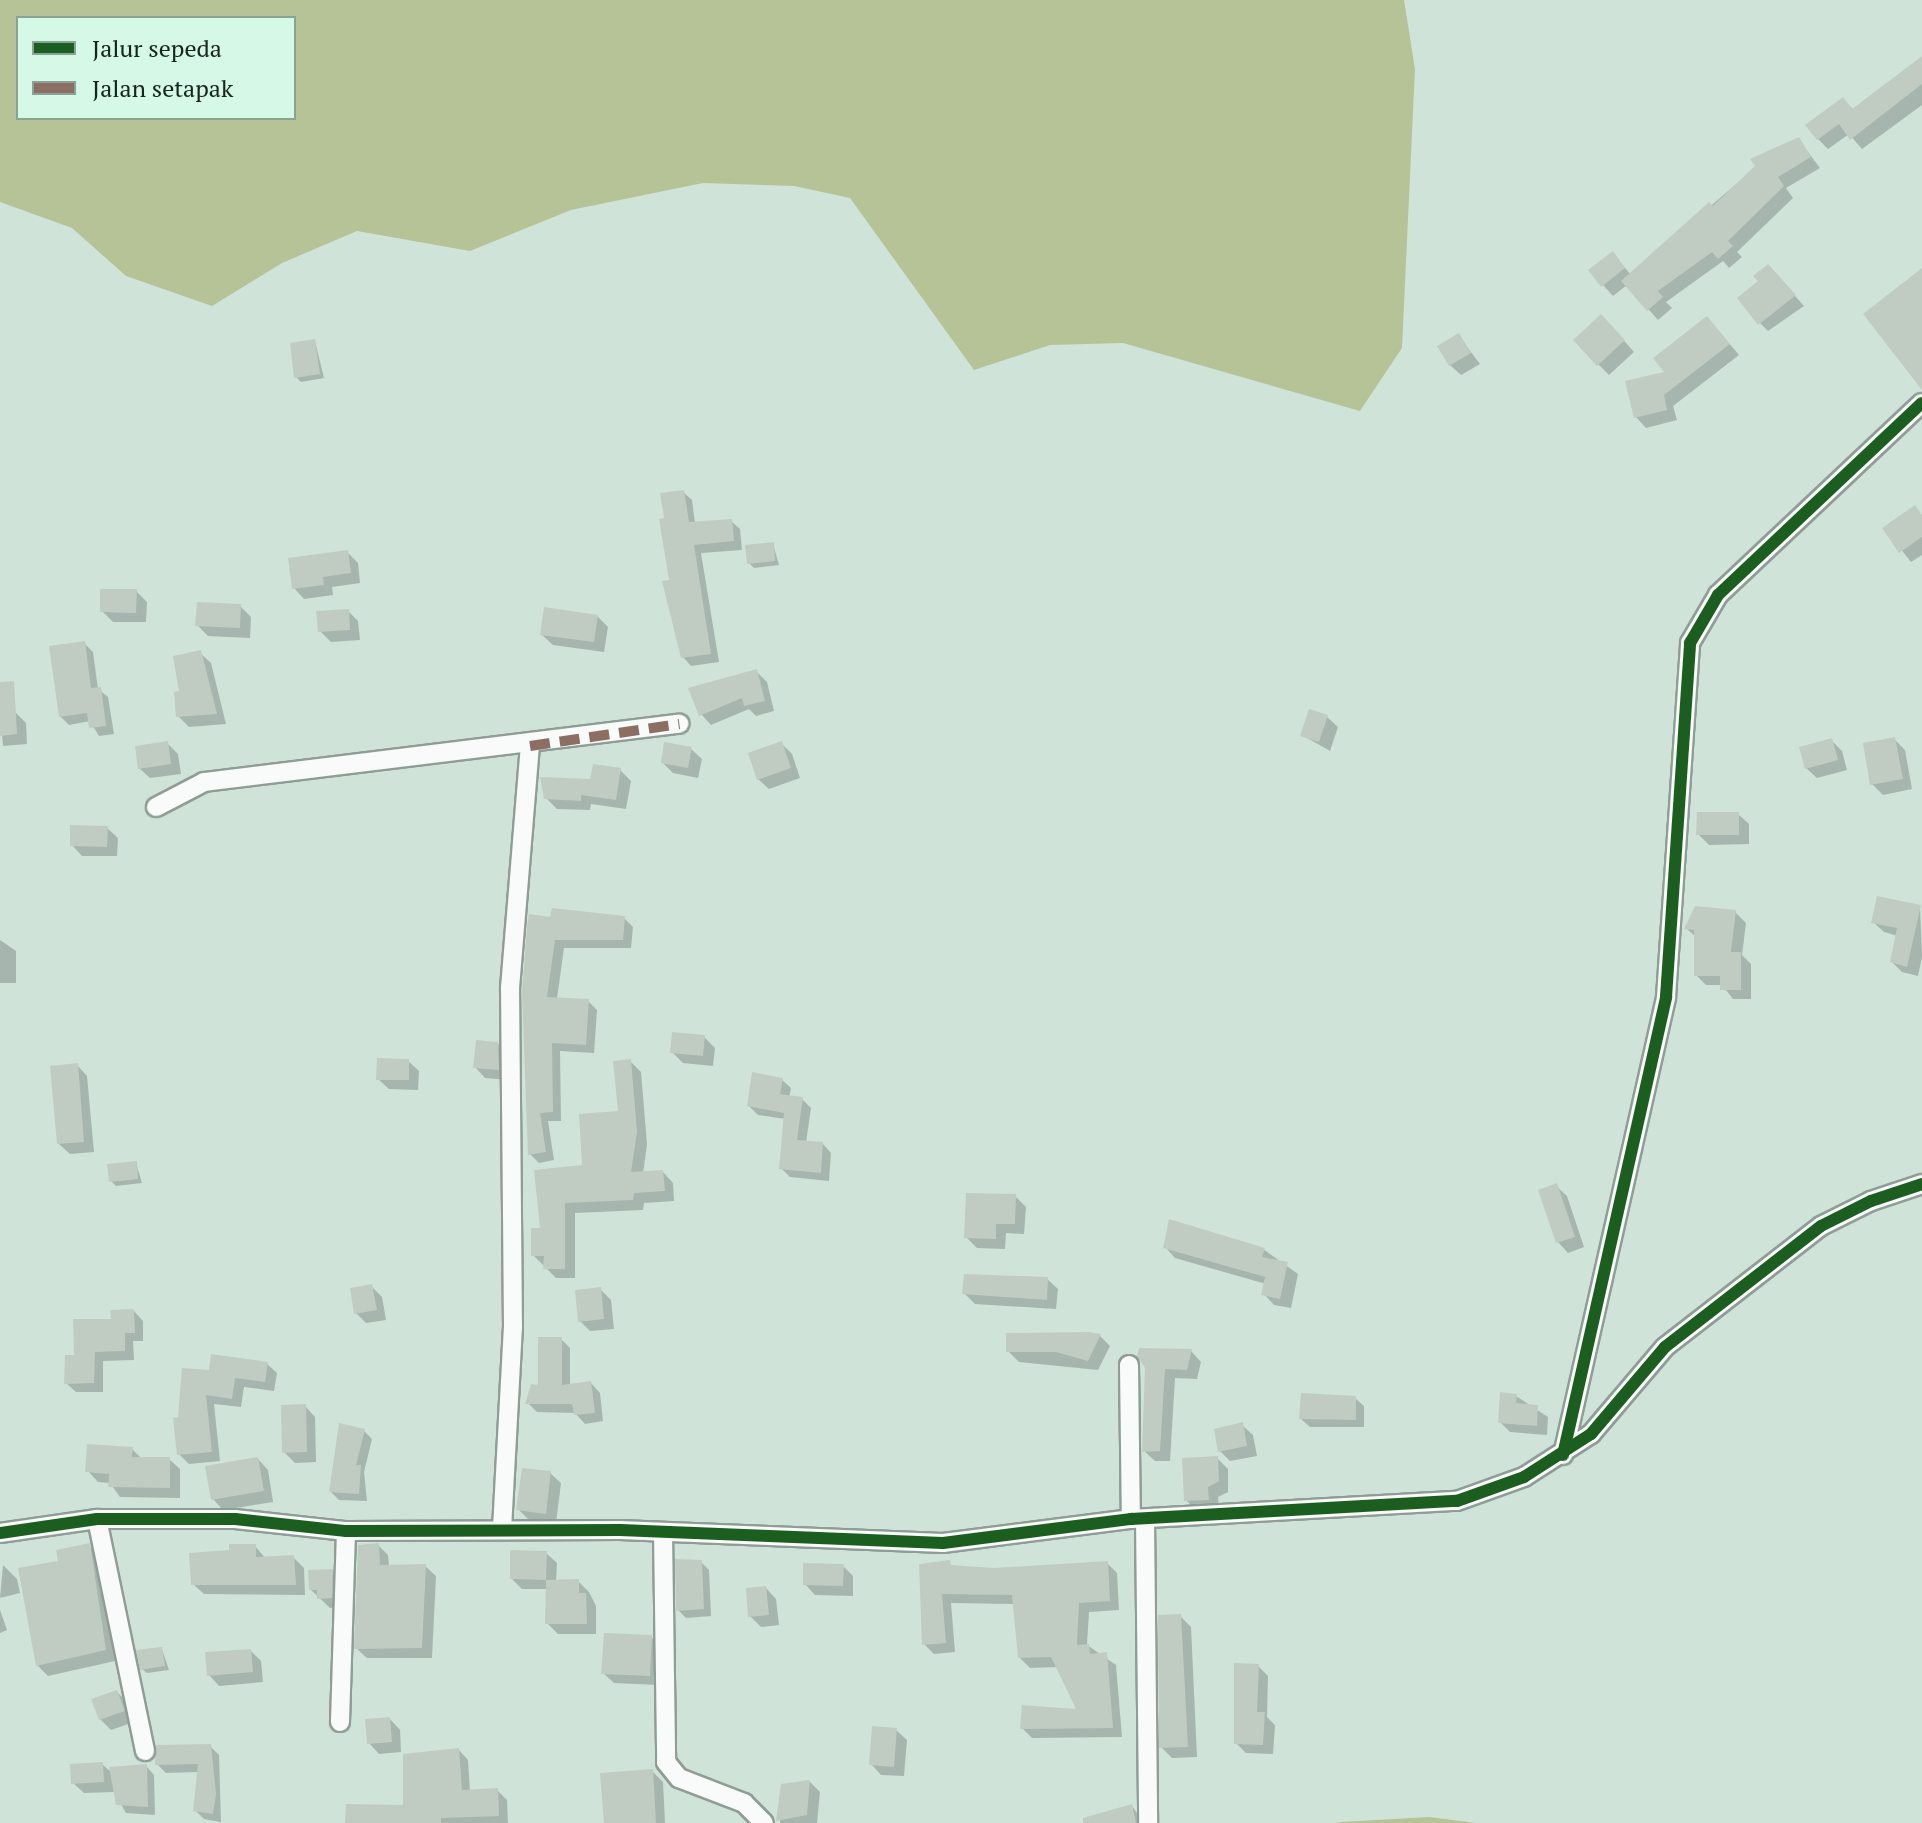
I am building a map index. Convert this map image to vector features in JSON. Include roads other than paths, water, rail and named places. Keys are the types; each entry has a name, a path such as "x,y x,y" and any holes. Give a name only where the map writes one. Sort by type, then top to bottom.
{"street":[{"path":"1563,1455 1666,997 1690,643 1718,595 1922,403"},
{"path":"156,807 204,782 530,746 679,724"},
{"path":"502,1529 513,1328 510,988 530,746"},
{"path":"0,1533 97,1519 235,1519 346,1531 502,1529 943,1543 1138,1519 1457,1501 1492,1492 1563,1455 1618,1408 1665,1347 1809,1235 1871,1201 1922,1184"},
{"path":"1129,1365 1138,1519 1148,1823"},
{"path":"97,1519 145,1751"},
{"path":"340,1722 346,1531"},
{"path":"663,1533 666,1762 679,1778 744,1803 764,1823"}]}
